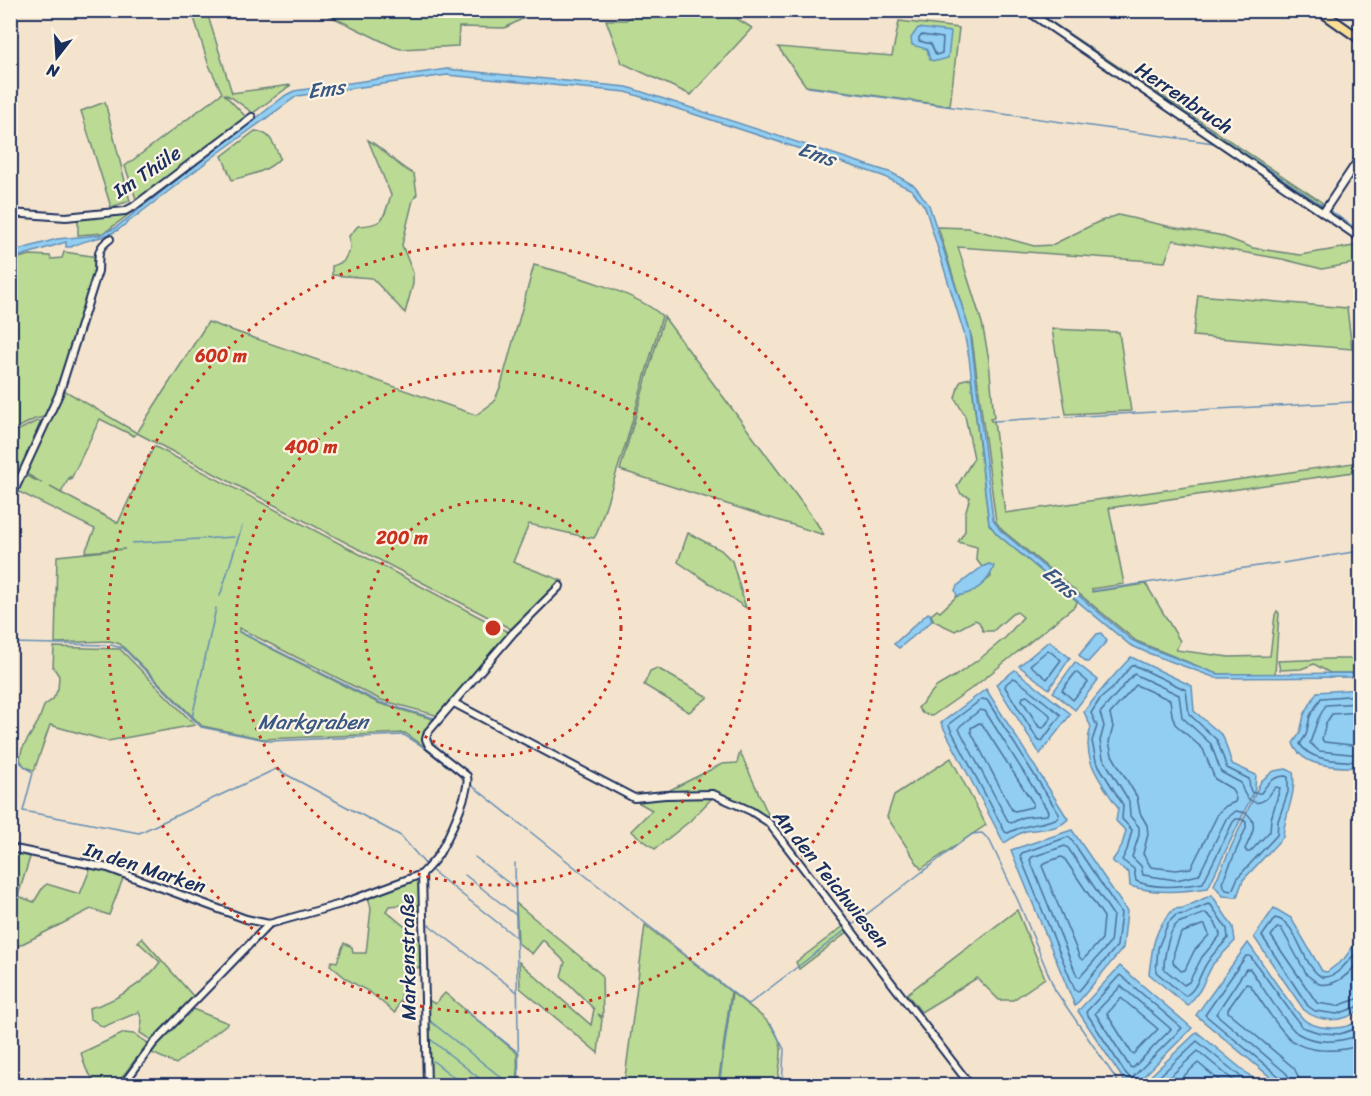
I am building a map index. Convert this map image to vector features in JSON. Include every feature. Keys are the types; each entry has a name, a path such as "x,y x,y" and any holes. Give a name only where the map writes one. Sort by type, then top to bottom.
{"main road":[{"path":"1319,10 1360,39"}],"street":[{"name":"Herrenbruch","path":"1026,10 1360,238"},
{"name":"Im Thüle","path":"10,213 66,217 125,211 252,117"},
{"path":"1323,213 1360,157"},
{"path":"10,500 59,394 98,271 99,250 101,245 110,239"},
{"name":"Markenstraße","path":"427,1086 422,874 440,853 461,804 468,780 467,776 429,746 426,739 428,732 513,633 560,586"},
{"name":"An den Teichwiesen","path":"454,703 634,798 713,794 751,811 768,822 846,924 883,968 971,1086"},
{"name":"In den Marken","path":"10,848 108,868 246,919 269,924 341,904 422,874"},
{"path":"122,1086 153,1044 269,924"}],"green space":[{"path":"192,11 218,11 208,16 232,93 291,85 253,113 224,94 247,118 137,202 125,166 222,93 208,63"},
{"path":"320,11 537,11 505,28 459,27 458,46 401,49"},
{"path":"638,11 725,11 752,28 691,95 622,63 606,20 626,20"},
{"path":"1027,11 1035,11 1323,203 1317,208"},
{"path":"899,21 959,28 950,106 806,86 778,47 892,56"},
{"path":"105,102 130,201 111,207 81,111"},
{"path":"255,131 268,137 280,158 264,170 232,180 222,156"},
{"path":"368,140 414,174 417,194 413,200 402,245 413,273 413,284 405,313 372,278 332,275 332,266 343,262 350,249 349,236 358,226 373,224 382,219 391,195"},
{"path":"132,209 132,212 104,233 78,235 78,217"},
{"path":"1118,215 1219,235 1253,248 1300,255 1360,245 1360,262 1322,269 1282,259 1173,240 1165,262 958,247 982,323 989,360 994,418 990,419 994,421 1005,513 1360,462 1360,471 1109,508 1124,584 1092,589 1092,592 1146,584 1180,641 1176,650 1229,657 1270,656 1277,611 1279,613 1275,674 1217,674 1136,641 1002,530 996,522 972,339 938,227 969,228 1034,246 1052,245 1098,222"},
{"path":"64,252 98,257 96,272 58,392 44,417 11,431 11,260 30,255 50,256 51,259 62,258"},
{"path":"534,265 620,292 637,299 662,316 626,443 597,533 594,538 585,537 529,524 513,562 563,581 511,629 137,433 208,322 476,415 494,402 501,385"},
{"path":"1198,295 1347,308 1352,349 1193,336"},
{"path":"664,317 816,522 824,535 620,470"},
{"path":"1052,329 1119,332 1131,411 1066,414"},
{"path":"971,378 989,524 997,534 1077,601 1076,605 975,686 932,716 922,713 918,708 936,687 982,657 1006,637 1023,617 1017,612 1012,614 993,631 983,631 979,622 975,620 955,631 934,621 931,615 937,610 940,612 957,596 974,590 991,577 989,564 982,567 976,559 977,547 958,542 965,531 965,514 970,497 961,494 957,486 974,458 965,416 955,398 962,380"},
{"path":"64,390 137,433 134,436 100,419 70,481 70,476 61,493 118,523 154,446 508,632 508,635 439,716 381,700 239,628 239,632 378,703 436,720 424,738 424,746 405,733 264,739 202,726 120,644 110,641 55,643 57,556 125,549 85,552 95,529 17,491 24,475 42,483 25,473"},
{"path":"41,421 11,490 11,434"},
{"path":"688,533 721,550 732,561 746,608 678,562"},
{"path":"54,647 120,649 195,725 108,741 50,725 34,771 24,766 20,759 22,749 38,722 44,706 53,699 58,689 59,676 53,667"},
{"path":"1360,659 1360,673 1330,673 1314,664 1301,669 1280,670 1278,661"},
{"path":"657,668 708,697 689,712 644,685 650,671"},
{"path":"740,752 768,814 767,818 720,794 666,792 722,764 737,763"},
{"path":"951,758 986,825 921,869 887,817 894,795"},
{"path":"714,796 690,821 655,849 631,831 652,810 634,800"},
{"path":"11,851 31,854 18,896 34,902 47,884 80,894 91,867 124,876 109,915 91,909 14,948 13,952 11,946"},
{"path":"416,878 421,882 420,911 402,905 389,906 386,911 421,940 422,965 403,977 401,998 395,1013 371,993 348,980 330,965 332,961 337,962 344,943 352,947 353,953 366,953 371,909 368,896"},
{"path":"516,903 602,975 603,1017 598,1014 602,1019 598,1053 520,988 519,962 591,1025 594,1009 561,976 565,962 543,940 532,954 518,943"},
{"path":"1017,910 1045,978 1013,1000 999,1000 977,978 921,1012 907,994"},
{"path":"645,925 731,992 718,1085 624,1085"},
{"path":"845,925 849,931 799,969 796,962"},
{"path":"142,938 194,997 151,1040 140,1033 142,1021 139,1012 103,1027 90,1018 89,1008 108,1002 128,991 154,970 160,962 138,942"},
{"path":"445,993 517,1053 518,1085 429,1085 427,999 435,1004"},
{"path":"732,993 762,1016 779,1039 781,1053 778,1085 719,1085"},
{"path":"190,1008 228,1023 176,1064 152,1053 151,1049"},
{"path":"124,1033 134,1034 148,1043 116,1085 97,1085 86,1069 81,1053"}],"water":[{"path":"918,28 951,32 948,58 930,60 927,49 912,45 911,38"},
{"name":"Ems","path":"447,69 627,87 892,173 915,186 929,205 970,331 993,519 1000,530 1132,640 1142,645 1217,674 1360,673 1360,677 1216,678 1130,645 997,534 989,524 969,357 964,333 925,207 912,190 883,176 626,92 447,75 297,96 118,230 71,247 66,247 66,242 11,259 11,252 57,239 99,235 115,228 294,91"},
{"path":"989,564 994,566 984,582 969,593 957,596 955,590 957,586"},
{"path":"928,613 932,621 899,648 894,644"},
{"path":"1101,633 1107,641 1086,662 1079,655 1097,634"},
{"path":"1049,641 1070,658 1049,689 1019,666"},
{"path":"1131,657 1192,686 1194,711 1223,736 1232,764 1256,775 1255,789 1208,888 1169,892 1130,886 1129,873 1112,861 1121,848 1126,831 1116,821 1118,808 1090,760 1088,739 1091,727 1084,712"},
{"path":"1075,662 1098,680 1075,710 1053,692"},
{"path":"1015,670 1071,714 1040,754 996,684"},
{"path":"986,689 1068,819 1059,826 1023,832 1004,843 941,723"},
{"path":"1360,689 1360,768 1331,766 1304,758 1293,743 1300,733 1304,715 1317,692"},
{"path":"1286,769 1293,772 1294,780 1283,837 1243,880 1237,897 1223,896 1214,885 1261,781 1274,771"},
{"path":"1072,830 1127,911 1123,948 1075,1006 1011,850"},
{"path":"1212,895 1233,927 1235,941 1213,964 1200,990 1188,1006 1149,974 1153,947 1158,931 1174,909 1183,908"},
{"path":"1274,908 1291,918 1322,971 1327,972 1344,959 1354,945 1360,945 1360,1009 1354,1014 1332,1020 1317,1017 1304,1010 1254,937"},
{"path":"1248,943 1307,1022 1320,1027 1334,1028 1348,1026 1360,1019 1360,1085 1280,1085 1196,1015"},
{"path":"1120,966 1192,1028 1135,1085 1127,1085 1078,1011"},
{"path":"1197,1032 1261,1085 1141,1085"}],"waterway":[{"path":"1045,19 1136,80"},
{"path":"808,87 1214,143"},
{"path":"1145,87 1215,133"},
{"path":"1222,138 1322,205"},
{"path":"1329,210 1360,231"},
{"path":"45,416 56,393"},
{"path":"1160,412 1353,402"},
{"path":"1066,417 1155,412"},
{"path":"994,421 1061,417"},
{"path":"37,435 42,423"},
{"path":"220,596 242,526"},
{"path":"132,543 234,537"},
{"path":"1322,557 1360,551"},
{"path":"1283,563 1319,557"},
{"path":"1093,591 1278,563"},
{"path":"192,718 216,608"},
{"path":"240,632 379,702 434,718"},
{"name":"Markgraben","path":"10,643 107,645"},
{"name":"Markgraben","path":"110,645 123,648 201,727 270,741 404,735 464,779"},
{"path":"10,754 33,773 23,811 139,833 276,769 401,836 426,865"},
{"name":"Markgraben","path":"470,784 746,1003 749,1004 847,929"},
{"path":"851,926 972,834 982,833 990,841 1019,903 1055,990 1121,1086"},
{"path":"475,857 515,888"},
{"path":"515,863 519,1086"},
{"path":"431,870 517,938"},
{"path":"465,875 516,915"},
{"path":"429,925 517,992"},
{"path":"719,1086 730,1001"},
{"path":"463,1009 519,1053"},
{"path":"430,1021 512,1086"},
{"name":"Markgraben","path":"771,1024 784,1049 782,1086"},
{"path":"430,1039 489,1086"},
{"path":"433,1061 465,1086"}]}
